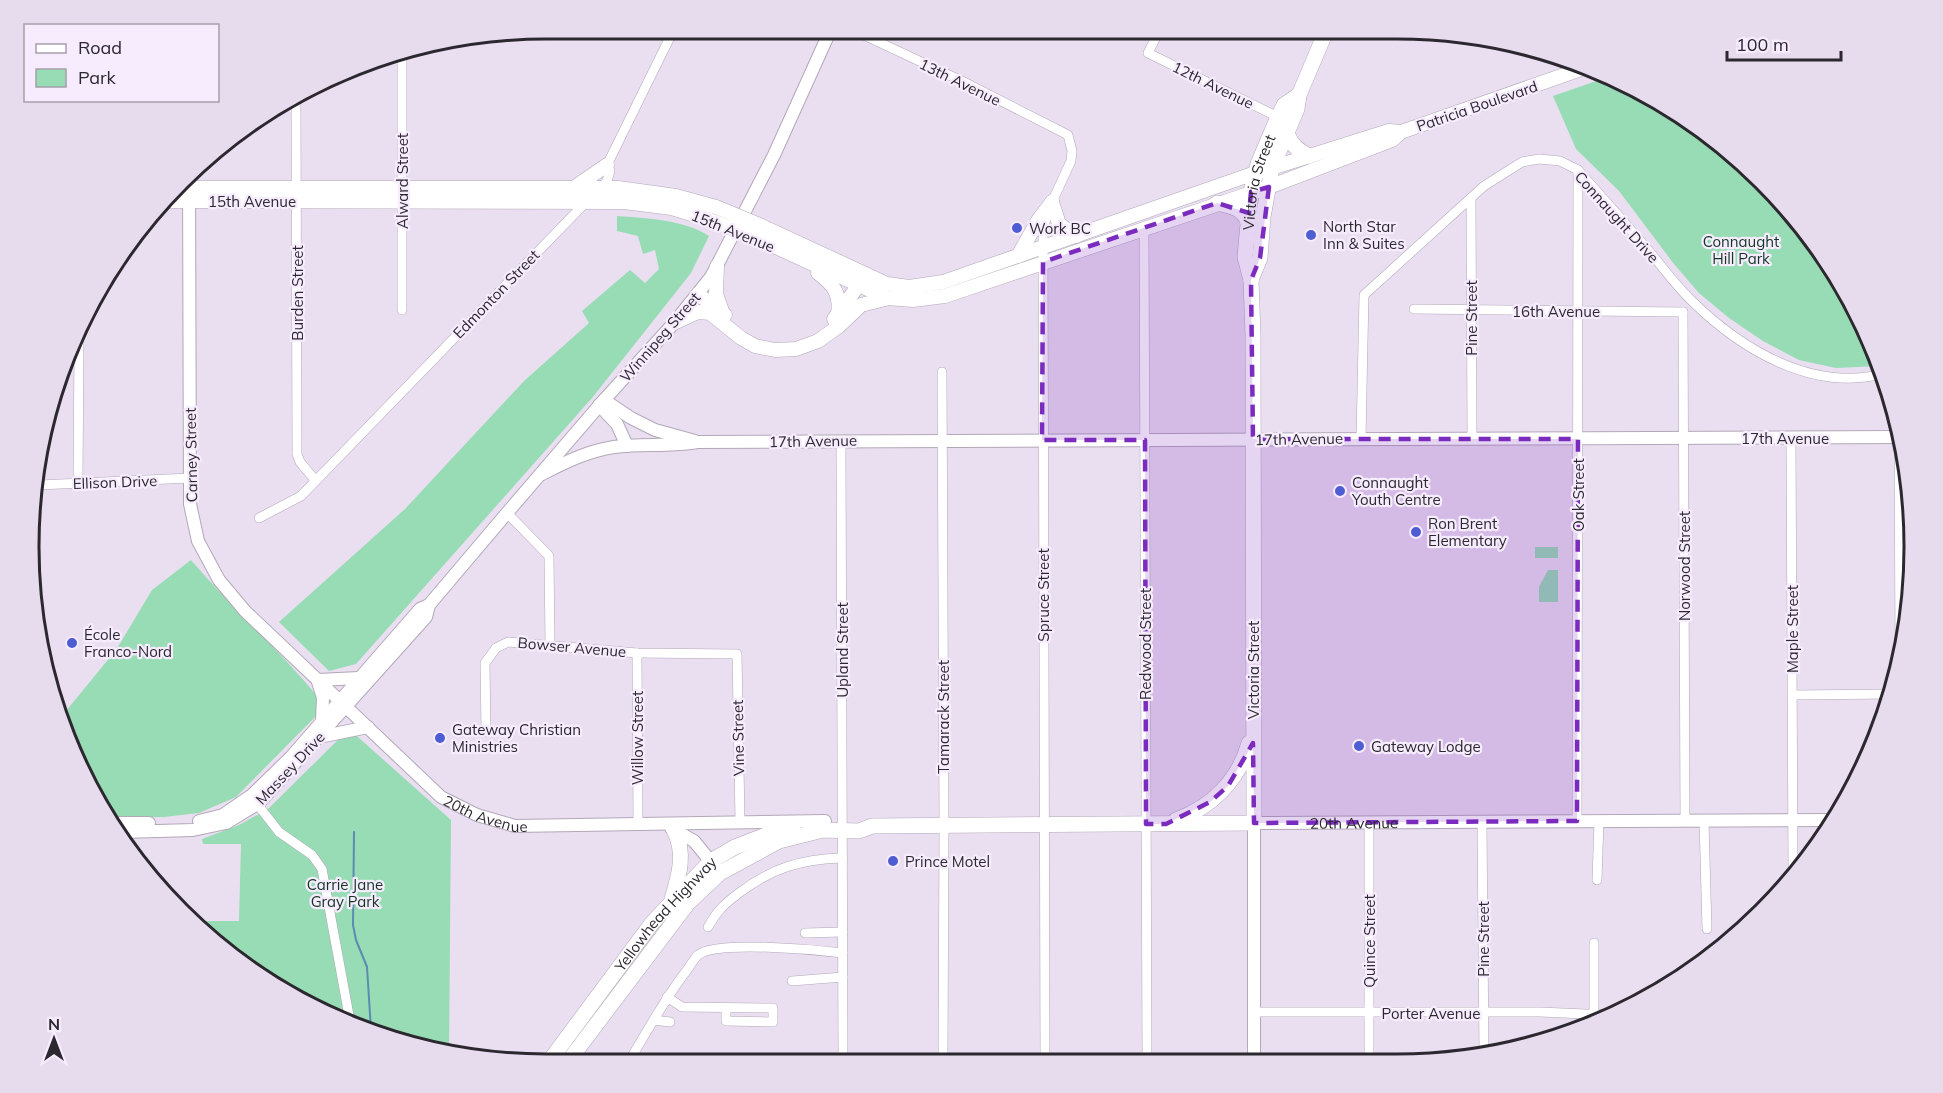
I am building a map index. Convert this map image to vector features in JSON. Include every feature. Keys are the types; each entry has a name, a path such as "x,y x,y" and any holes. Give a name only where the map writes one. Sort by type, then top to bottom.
{"highway":[{"name":"Victoria Street","path":"1251,280 1260,258 1262,227 1272,168 1323,39"},
{"name":"Victoria Street","path":"1254,823 1251,280 1245,257 1255,173 1284,105 1299,95"},
{"path":"1287,133 1290,142 1309,156"},
{"path":"1217,203 1239,209 1245,214 1248,222"},
{"path":"1166,824 1191,814 1210,802 1228,786 1245,756 1253,729"},
{"name":"20th Avenue","path":"825,820 843,826 859,821 872,826 1254,823"},
{"name":"Yellowhead Highway","path":"574,1054 716,867 735,847 776,831 825,820"},
{"name":"Yellowhead Highway","path":"555,1054 652,922 672,900 716,867 779,841 843,826"},
{"path":"668,827 679,839 681,868 672,900"}],"main road":[{"name":"Patricia Boulevard","path":"1269,187 1392,140 1401,132 1574,71"},
{"name":"Patricia Boulevard","path":"1272,168 1389,131 1401,132"},
{"path":"573,188 608,165"},
{"name":"15th Avenue","path":"755,230 800,259 862,280 909,287 943,282 1018,256 1043,255 1076,236 1272,168"},
{"name":"15th Avenue","path":"402,195 602,188 651,191 676,196 862,280 887,298 913,300 945,296 1043,255 1144,227 1269,187"},
{"name":"15th Avenue","path":"188,189 296,195 402,195 587,202 648,205 713,214"},
{"path":"1052,202 1059,224 1076,236"},
{"path":"1018,256 1039,219 1052,202"},
{"path":"800,259 836,288 839,300 838,315"},
{"path":"717,266 716,294 723,313"},
{"path":"698,294 746,332 758,338 775,343 794,342 815,334 838,315 862,280"},
{"path":"674,323 693,314 704,312 713,315 741,338 755,346 775,350 796,349 818,341 839,326 861,305 887,298"}],"street":[{"path":"602,188 610,171 608,165 669,39"},
{"name":"Winnipeg Street","path":"343,704 359,678 420,609 429,605 602,402 698,294 717,266 774,155 826,39"},
{"name":"13th Avenue","path":"872,39 1068,135"},
{"name":"12th Avenue","path":"1155,39 1148,53 1278,117"},
{"name":"Alward Street","path":"402,60 402,310"},
{"name":"Burden Street","path":"296,105 297,454 300,462 315,480"},
{"name":"Spruce Street","path":"1045,1054 1043,255 1044,225 1071,161 1068,135"},
{"name":"Connaught Drive","path":"1361,438 1364,295 1484,186 1522,162 1539,159 1560,161 1578,170 1691,301 1723,329 1752,348 1784,365 1816,375 1849,378 1874,375"},
{"name":"Oak Street","path":"1577,821 1578,170"},
{"name":"Edmonton Street","path":"260,518 301,496 602,188"},
{"name":"Carney Street","path":"188,189 190,504 198,541 219,580 245,610 343,704"},
{"name":"Pine Street","path":"1470,198 1472,438"},
{"name":"Redwood Street","path":"1144,227 1147,1054"},
{"path":"1683,312 1691,301"},
{"name":"16th Avenue","path":"1414,309 1683,312"},
{"name":"Norwood Street","path":"1683,312 1685,821"},
{"path":"78,483 79,350"},
{"name":"Tamarack Street","path":"942,372 943,1054"},
{"path":"602,402 617,424 627,446"},
{"name":"17th Avenue","path":"602,402 655,430 697,442"},
{"name":"17th Avenue","path":"540,475 586,453 627,446 680,445 697,442 1791,438 1891,433"},
{"name":"Maple Street","path":"1791,438 1793,862"},
{"name":"Upland Street","path":"841,441 843,1054"},
{"name":"Ellison Drive","path":"43,485 190,478"},
{"path":"1900,480 1900,613"},
{"path":"507,513 549,556 550,645"},
{"name":"Winnipeg Street","path":"343,704 426,617 429,605"},
{"name":"Bowser Avenue","path":"486,732 485,663 496,648 508,642 637,653 736,654"},
{"name":"Willow Street","path":"637,653 638,823"},
{"name":"Vine Street","path":"736,654 740,821"},
{"path":"322,721 323,698 318,681 359,678"},
{"path":"1793,695 1882,694"},
{"name":"20th Avenue","path":"343,704 441,797 477,815 515,826 638,823 668,827 740,821 825,820"},
{"name":"Massey Drive","path":"254,800 322,721 343,704"},
{"name":"Massey Drive","path":"128,829 194,823 223,815 254,800 319,737 343,704"},
{"path":"319,737 368,727"},
{"path":"254,800 279,832 312,855 322,869 349,1014"},
{"name":"20th Avenue","path":"1254,823 1823,820"},
{"path":"1597,880 1599,821"},
{"path":"1704,821 1707,929"},
{"name":"Quince Street","path":"1369,822 1369,1054"},
{"name":"Pine Street","path":"1482,822 1484,1046"},
{"name":"Victoria Street","path":"1254,823 1254,1054"},
{"path":"668,827 694,841 716,867"},
{"path":"708,927 717,910 760,877 797,863 817,859 843,858"},
{"path":"805,933 843,932"},
{"path":"1594,943 1594,1014"},
{"path":"633,1054 667,997 699,954 711,950 756,947 807,948 843,953"},
{"path":"792,981 843,977"},
{"path":"667,997 682,1007 773,1008 773,1022 726,1021 726,1008"},
{"name":"Porter Avenue","path":"1254,1012 1540,1012 1586,1017"},
{"path":"654,1020 670,1022"}],"highlighted area":[{"path":"1269,187 1260,258 1251,280 1253,439 1578,439 1577,821 1254,823 1253,743 1228,786 1210,802 1166,824 1146,824 1145,440 1042,440 1043,262 1217,203 1249,213 1251,192"}],"green space":[{"name":"Connaught Hill Park","path":"1597,81 1650,107 1705,144 1731,165 1778,212 1818,265 1852,322 1871,366 1836,368 1799,360 1763,341 1729,318 1699,293 1619,191 1576,149 1553,96"},
{"path":"617,216 677,223 709,236 691,273 592,398 356,664 329,671 279,622 405,509 524,381 589,323 582,311 630,270 645,283 659,269 655,250 643,254 638,236 617,231"},
{"path":"1535,547 1558,547 1558,558 1535,558"},
{"path":"191,560 318,697 317,715 236,797 199,813 164,817 118,817 91,771 66,711 116,650 152,590"},
{"path":"1548,570 1558,570 1558,602 1539,602 1539,587"},
{"name":"Carrie Jane Gray Park","path":"349,729 451,820 449,1044 383,1027 322,1002 265,968 205,921 239,921 241,844 203,844 202,839 239,825 268,809"}],"waterway":[{"path":"354,832 353,925 356,940 367,967 371,1022"}],"place":[{"name":"Work BC","path":"1017,228"},
{"name":"North Star Inn & Suites","path":"1311,235"},
{"name":"Connaught Youth Centre","path":"1340,491"},
{"name":"Ron Brent Elementary","path":"1416,532"},
{"name":"École Franco-Nord","path":"72,643"},
{"name":"Gateway Christian Ministries","path":"440,738"},
{"name":"Gateway Lodge","path":"1359,746"},
{"name":"Prince Motel","path":"893,861"}]}
